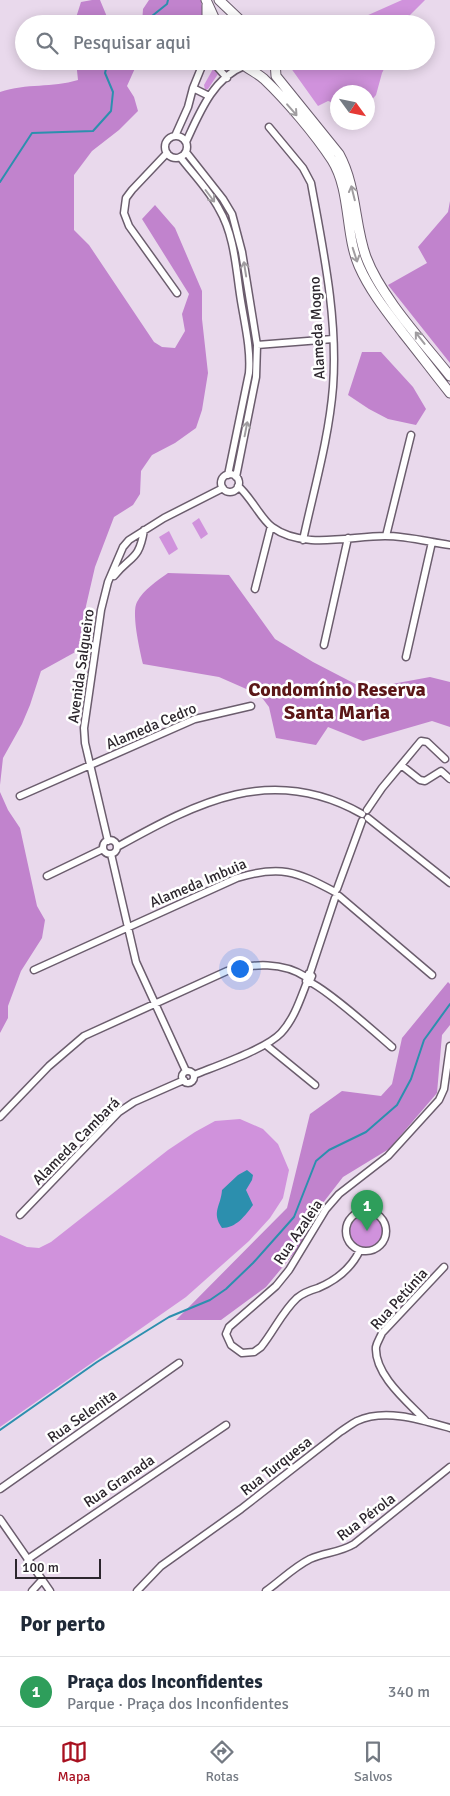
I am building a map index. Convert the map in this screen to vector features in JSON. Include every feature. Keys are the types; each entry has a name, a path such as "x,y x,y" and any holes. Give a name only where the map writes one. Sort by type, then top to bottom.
{"main road":[{"path":"219,0 233,15"},
{"path":"206,1 207,15"},
{"path":"206,1 213,15"},
{"path":"252,70 258,74 294,112 333,162 344,196 352,245 368,284 379,302 450,392"},
{"path":"258,74 269,70"},
{"path":"275,70 276,76 346,166 365,254 379,284 450,376"}],"street":[{"path":"175,136 188,107 200,70"},
{"path":"220,70 227,78"},
{"path":"237,70 209,96 186,142 186,152 223,199 232,214 242,252 257,345 256,377 236,477 238,486 247,494 271,526 287,536 303,540 386,536 450,545"},
{"path":"193,88 209,96"},
{"path":"188,107 200,113"},
{"name":"Alameda Mogno","path":"269,127 311,182 330,299 333,339 333,387 329,417 303,540"},
{"path":"177,293 129,226 124,213 126,198 167,153 166,144 169,138 175,136 182,137 186,142"},
{"path":"167,153 173,157 180,157 186,152"},
{"path":"180,157 219,208 226,222 233,250 250,362 248,384 228,475 222,480 223,488 227,492 232,492 238,486"},
{"path":"246,329 257,345"},
{"path":"257,345 333,339"},
{"path":"250,362 257,345"},
{"path":"386,536 412,435"},
{"path":"228,475 236,477"},
{"name":"Avenida Salgueiro","path":"108,841 84,728 85,710 101,610 108,582 125,544 164,518 223,488"},
{"path":"255,589 271,526"},
{"path":"108,582 136,555 142,544 144,530"},
{"path":"134,538 142,544"},
{"path":"324,646 348,538"},
{"path":"406,657 432,542"},
{"path":"119,557 128,562"},
{"name":"Alameda Cedro","path":"20,796 195,719 251,706"},
{"path":"186,1071 182,1075 184,1080 190,1082 194,1075 266,1045 280,1034 290,1022 309,978 365,816 382,788 421,741 427,742 445,759"},
{"path":"401,764 420,780 425,781 441,771 450,779"},
{"path":"103,849 106,853 111,854 116,851 117,846 150,828 207,802 225,796 261,790 296,791 346,805 365,816 450,883"},
{"path":"47,876 103,849 104,844 108,841 113,841 117,846"},
{"path":"111,854 136,962 186,1071"},
{"name":"Alameda Imbuia","path":"34,970 236,878 259,871 294,873 307,877 337,894 432,975"},
{"path":"0,1117 49,1066 84,1036 227,971 244,966 284,968 296,971 309,978 392,1046"},
{"path":"266,1045 315,1085"},
{"name":"Rua Azaleia","path":"360,1250 352,1266 343,1274 329,1283 300,1295 289,1305 261,1347 254,1352 242,1353 231,1345 226,1334 229,1327 276,1286 326,1209 340,1194 388,1156 432,1110 444,1090 450,1046"},
{"path":"186,1071 192,1072 194,1075"},
{"name":"Alameda Cambará","path":"20,1215 119,1112 134,1102 184,1080"},
{"path":"362,1210 376,1212 385,1222 386,1236 379,1247 373,1250 360,1250 349,1242 346,1230 351,1217 362,1210"},
{"name":"Rua Petúnia","path":"426,1421 380,1368 376,1356 376,1345 382,1333 444,1267"},
{"name":"Rua Selenita","path":"0,1489 179,1363"},
{"name":"Rua Turquesa","path":"137,1591 161,1566 241,1509 340,1432 357,1421 374,1416 392,1416 426,1421 450,1428"},
{"name":"Rua Granada","path":"28,1559 226,1426"},
{"name":"Rua Pérola","path":"266,1591 308,1560 340,1551 354,1544 450,1467"},
{"path":"0,1520 50,1591"},
{"path":"32,1591 42,1580"}],"shaded area":[{"path":"100,0 106,15 77,15 81,2"},
{"path":"149,0 201,0 203,14 143,15 143,9"},
{"path":"402,0 425,0 410,15 368,15"},
{"path":"77,70 134,70 127,86 134,97 138,111 119,130 92,151 74,175 74,230 89,245 154,342 162,347 175,348 185,331 182,314 189,294 142,219 155,205 175,228 202,291 202,319 208,373 202,410 196,428 175,443 152,455 141,471 140,494 133,505 114,517 95,567 79,650 41,671 22,724 3,758 0,785 0,92 20,87 59,84 78,80"},
{"path":"214,70 218,74 208,89 205,90 204,85"},
{"path":"292,70 384,70 375,96 375,85 330,85 330,102 318,106"},
{"path":"450,201 450,363 388,285 427,263 418,247 448,212"},
{"path":"362,352 381,352 413,387 426,409 416,425 388,419 348,395"},
{"path":"252,362 254,362 252,382 234,460"},
{"path":"199,518 208,534 201,539 192,523"},
{"path":"169,531 178,549 169,555 159,537"},
{"path":"168,573 229,575 275,639 313,662 365,689 430,677 450,682 450,727 432,721 363,741 328,727 316,745 276,738 269,707 260,695 219,677 143,664 135,607 143,593"},
{"path":"0,792 8,810 20,828 37,906 45,920 42,938 21,971 8,1006 8,1018 0,1033"},
{"path":"448,982 450,984 450,1025 442,1035 437,1093 389,1149 343,1177 319,1208 301,1245 266,1287 221,1320 176,1320 287,1208 310,1114 342,1091 381,1096 392,1084 402,1038"},
{"path":"240,1119 263,1129 278,1144 289,1170 283,1198 270,1218 249,1241 186,1297 0,1427 0,1235 27,1247 39,1248 51,1242 168,1150 195,1132 215,1121"},
{"path":"367,1215 374,1216 379,1220 383,1225 383,1239 379,1244 374,1248 367,1249 360,1248 355,1244 351,1239 350,1232 351,1225 355,1220 360,1216"}],"water":[{"path":"247,1170 253,1175 246,1190 253,1205 236,1224 222,1228 217,1218 217,1213 222,1190 238,1175"}],"waterway":[{"path":"153,15 167,4 168,0"},
{"path":"0,182 32,133 93,131 111,111 113,92 105,73 106,70"},
{"path":"0,1430 97,1362 140,1335 169,1317 210,1300 226,1289 253,1263 294,1217 316,1161 329,1150 366,1132 397,1105 411,1079 424,1040 450,1004"}],"place":[{"name":"Praça dos Inconfidentes","path":"367,1231"}],"district":[{"name":"Condomínio Reserva Santa Maria","path":"337,700"}]}
